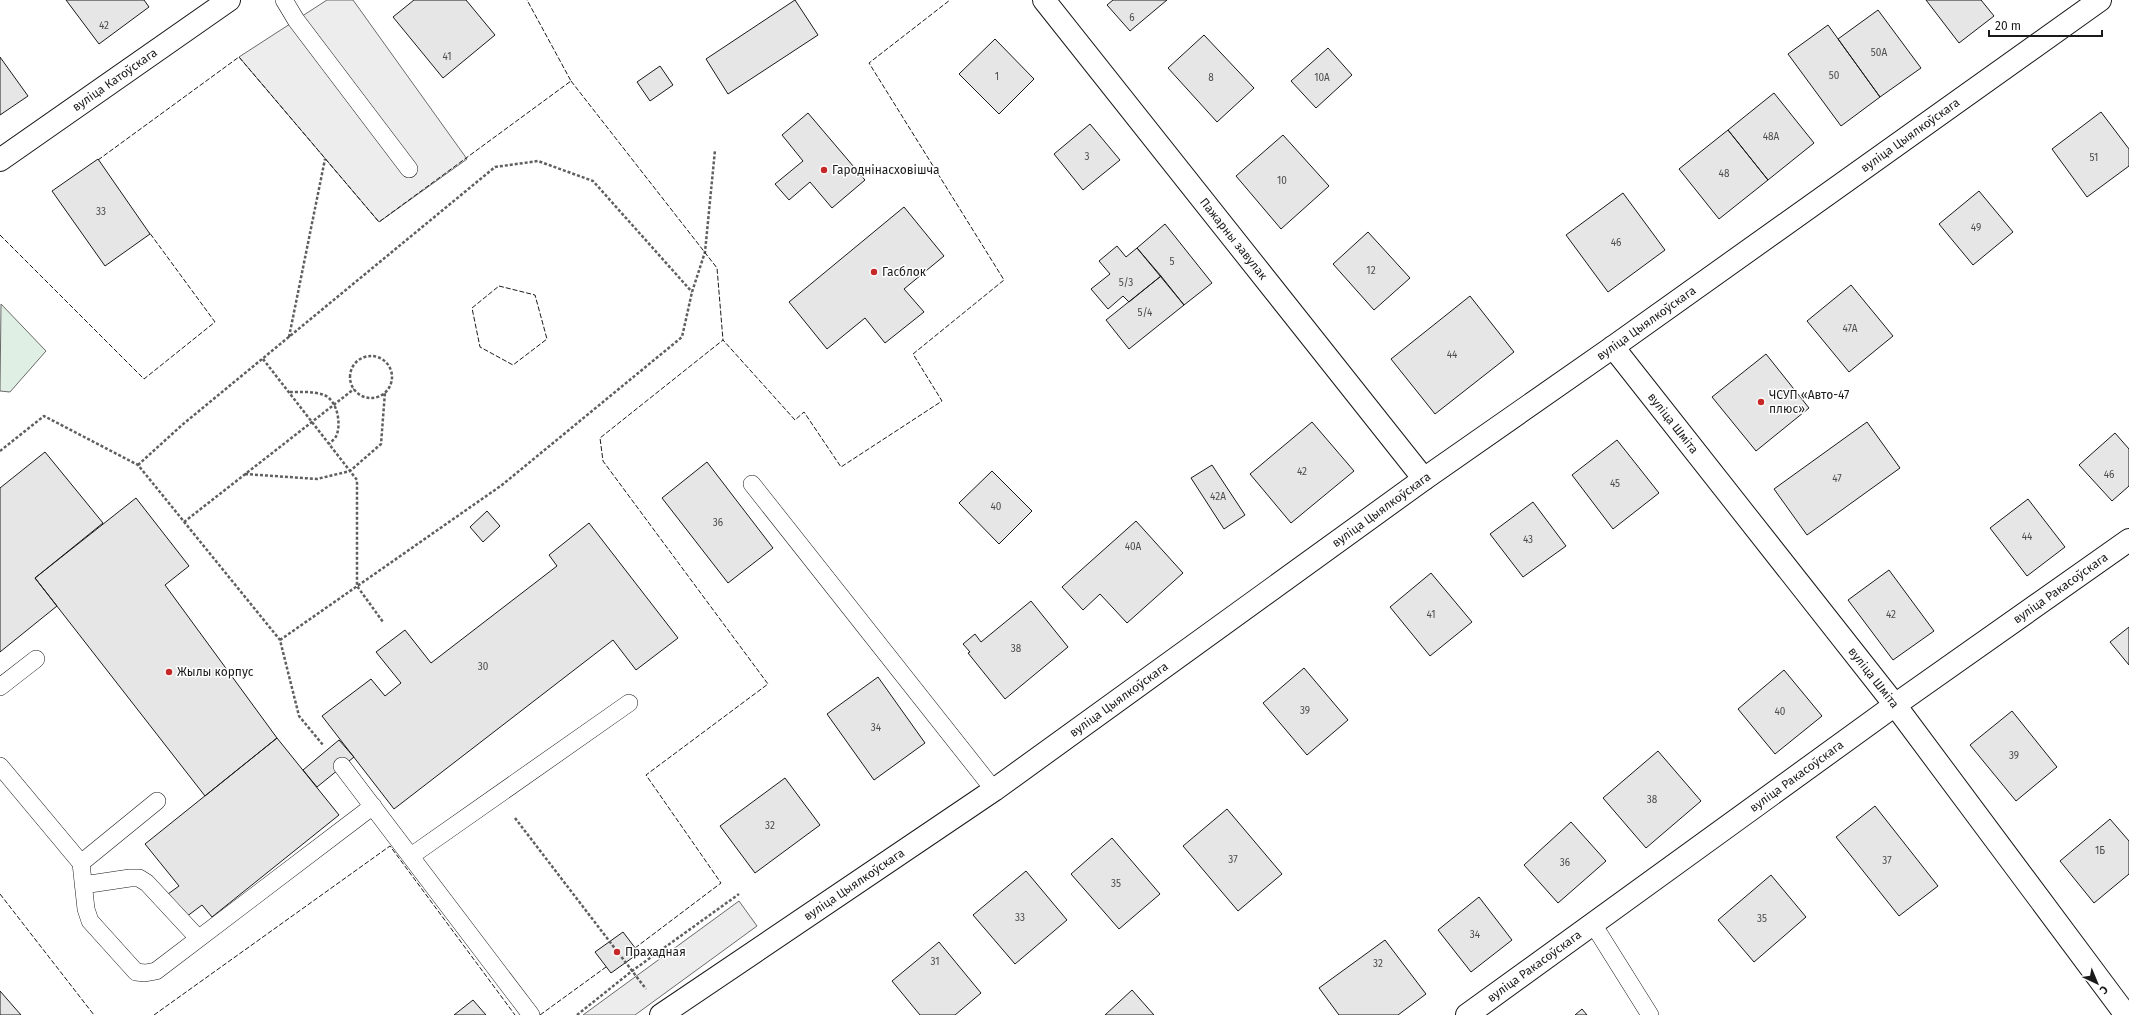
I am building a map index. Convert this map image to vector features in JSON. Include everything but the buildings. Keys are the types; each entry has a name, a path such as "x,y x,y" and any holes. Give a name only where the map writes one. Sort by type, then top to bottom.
{"street":[{"name":"вуліца Катоўскага","path":"0,160 229,0"},
{"name":"Пажарны завулак","path":"1044,0 1424,479"},
{"name":"вуліца Цыялкоўскага","path":"663,1014 994,790 1424,479 2100,0"},
{"name":"вуліца Шміта","path":"1612,347 1895,705 2126,1015"},
{"name":"вуліца Ракасоўскага","path":"1467,1015 1895,705 2129,540"}],"lane":[{"path":"284,0 296,20 409,169"},
{"path":"752,484 994,790"},
{"path":"0,687 36,659"},
{"path":"411,856 629,703"},
{"path":"0,766 81,863 86,909 90,921 136,972 145,973 156,971 372,806"},
{"path":"342,766 531,1015"},
{"path":"81,863 156,800"},
{"path":"83,885 139,878 147,883 198,938"},
{"path":"1593,924 1650,1015"}],"path":[{"path":"280,640 502,485 682,337 692,292 705,252 714,150"},
{"path":"289,338 325,160"},
{"path":"138,465 182,425 495,167 538,161 593,181 692,292"},
{"path":"245,474 317,479 350,471 381,444 385,392 392,381 390,368 380,358 374,357 361,359 352,368 351,382 354,389 365,397 372,398 385,392"},
{"path":"263,359 357,480 356,586 383,622"},
{"path":"184,522 334,403 354,389"},
{"path":"289,392 302,391 325,395 334,403 338,419 337,435 329,444"},
{"path":"0,451 44,416 138,465 280,640 299,716 342,766"},
{"path":"498,796 632,971 663,1014"},
{"path":"577,1015 632,971 739,894"}],"green space":[{"path":"1,304 46,351 10,392 0,391"}],"shaded area":[{"path":"327,0 353,0 467,159 379,222 239,57"},
{"path":"739,901 757,926 635,1015 583,1015"}],"fence":[{"path":"98,160 239,57 379,222 571,81 527,0"},
{"path":"635,948 721,883 646,775 768,684 603,461 600,438 723,340 795,420 804,412 841,467 942,401 913,354 1004,280 869,63 950,0"},
{"path":"571,81 717,268 723,340"},
{"path":"0,235 144,379 215,322 149,232"},
{"path":"499,286 535,295 547,339 513,365 480,347 472,308 499,286"},
{"path":"154,1015 390,846 515,1015"},
{"path":"0,894 94,1015"},
{"path":"540,1015 606,967 608,969"}],"place":[{"name":"Гароднінасховішча","path":"824,170"},
{"name":"Гасблок","path":"874,272"},
{"name":"ЧСУП «Авто-47 плюс»","path":"1761,402"},
{"name":"Жылы корпус","path":"169,672"},
{"name":"Прахадная","path":"617,952"}]}
